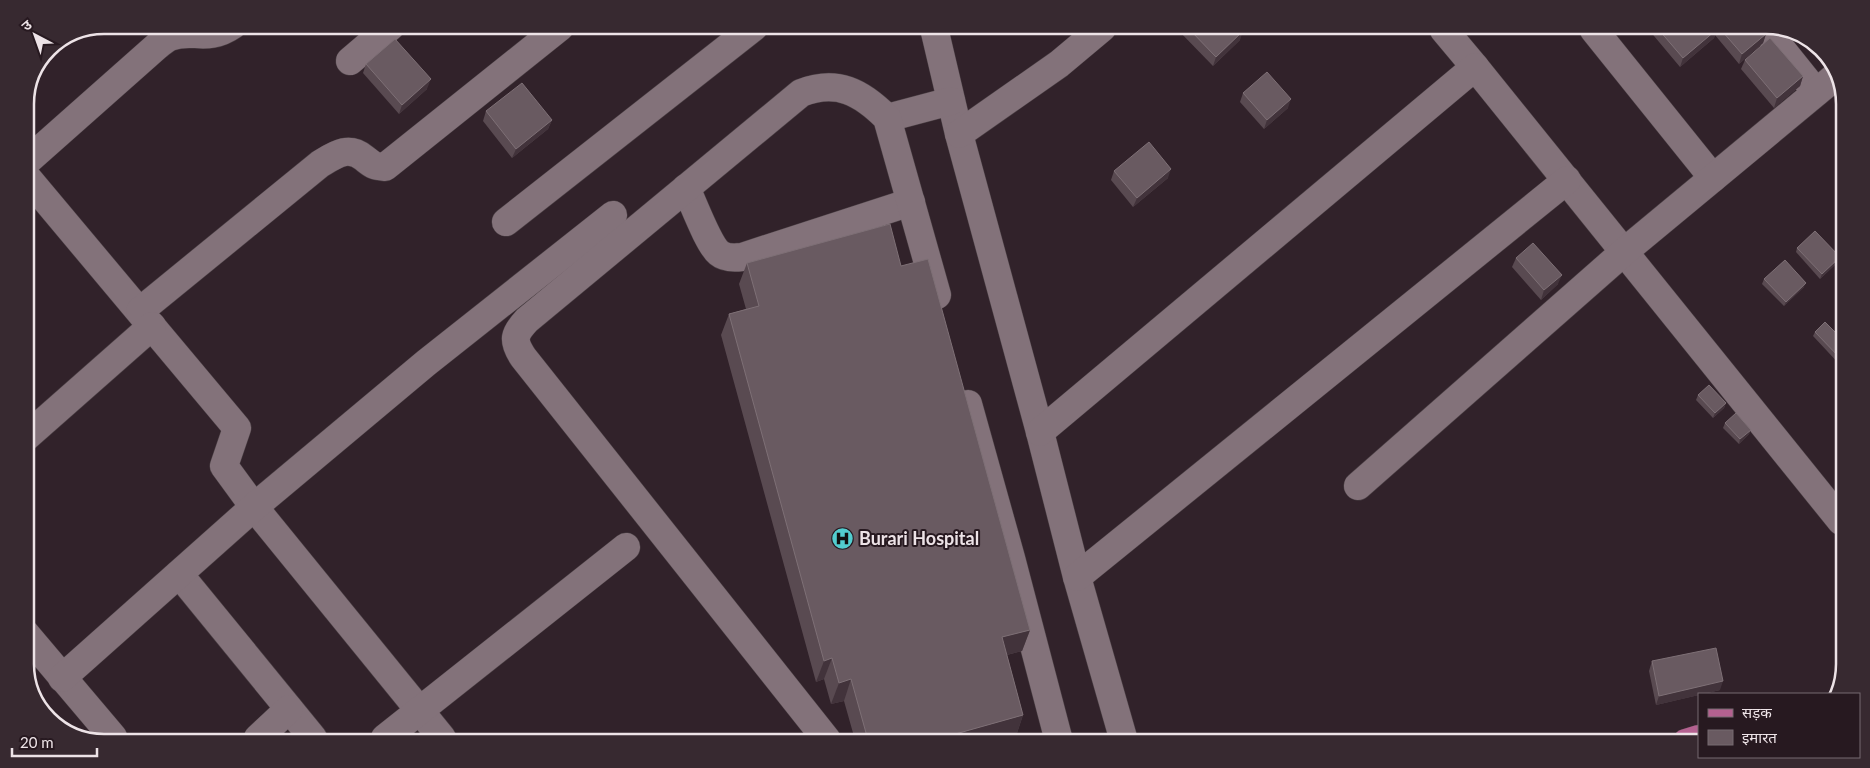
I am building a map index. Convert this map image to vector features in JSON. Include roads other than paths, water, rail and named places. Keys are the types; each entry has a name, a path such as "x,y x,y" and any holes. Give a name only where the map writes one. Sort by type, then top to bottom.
{"street":[{"path":"34,155 169,37 183,34 216,34"},
{"path":"350,61 382,34"},
{"path":"34,429 146,318 320,164 338,153 351,151 363,157 373,166 385,167 551,34"},
{"path":"506,222 745,34"},
{"path":"935,34 959,134 1040,432 1077,577 1122,734"},
{"path":"959,134 1058,64 1095,34"},
{"path":"1447,34 1836,515"},
{"path":"1597,34 1713,178"},
{"path":"1358,486 1625,252 1826,84 1771,34"},
{"path":"1040,432 1476,67"},
{"path":"822,734 530,364 518,348 515,339 518,330 527,320 801,93 814,88 830,87 859,94 871,102 887,118 942,314"},
{"path":"887,118 951,101"},
{"path":"1077,577 1567,180"},
{"path":"34,185 237,428 224,466 254,507 439,734"},
{"path":"686,188 711,243 719,253 731,258 742,258 911,202"},
{"path":"62,678 254,507 426,363 613,215"},
{"path":"961,380 1057,734"},
{"path":"390,734 626,547"},
{"path":"179,574 310,734"},
{"path":"34,644 111,734"},
{"path":"262,734 289,709"}],"place":[{"name":"Burari Hospital","path":"843,538"}]}
